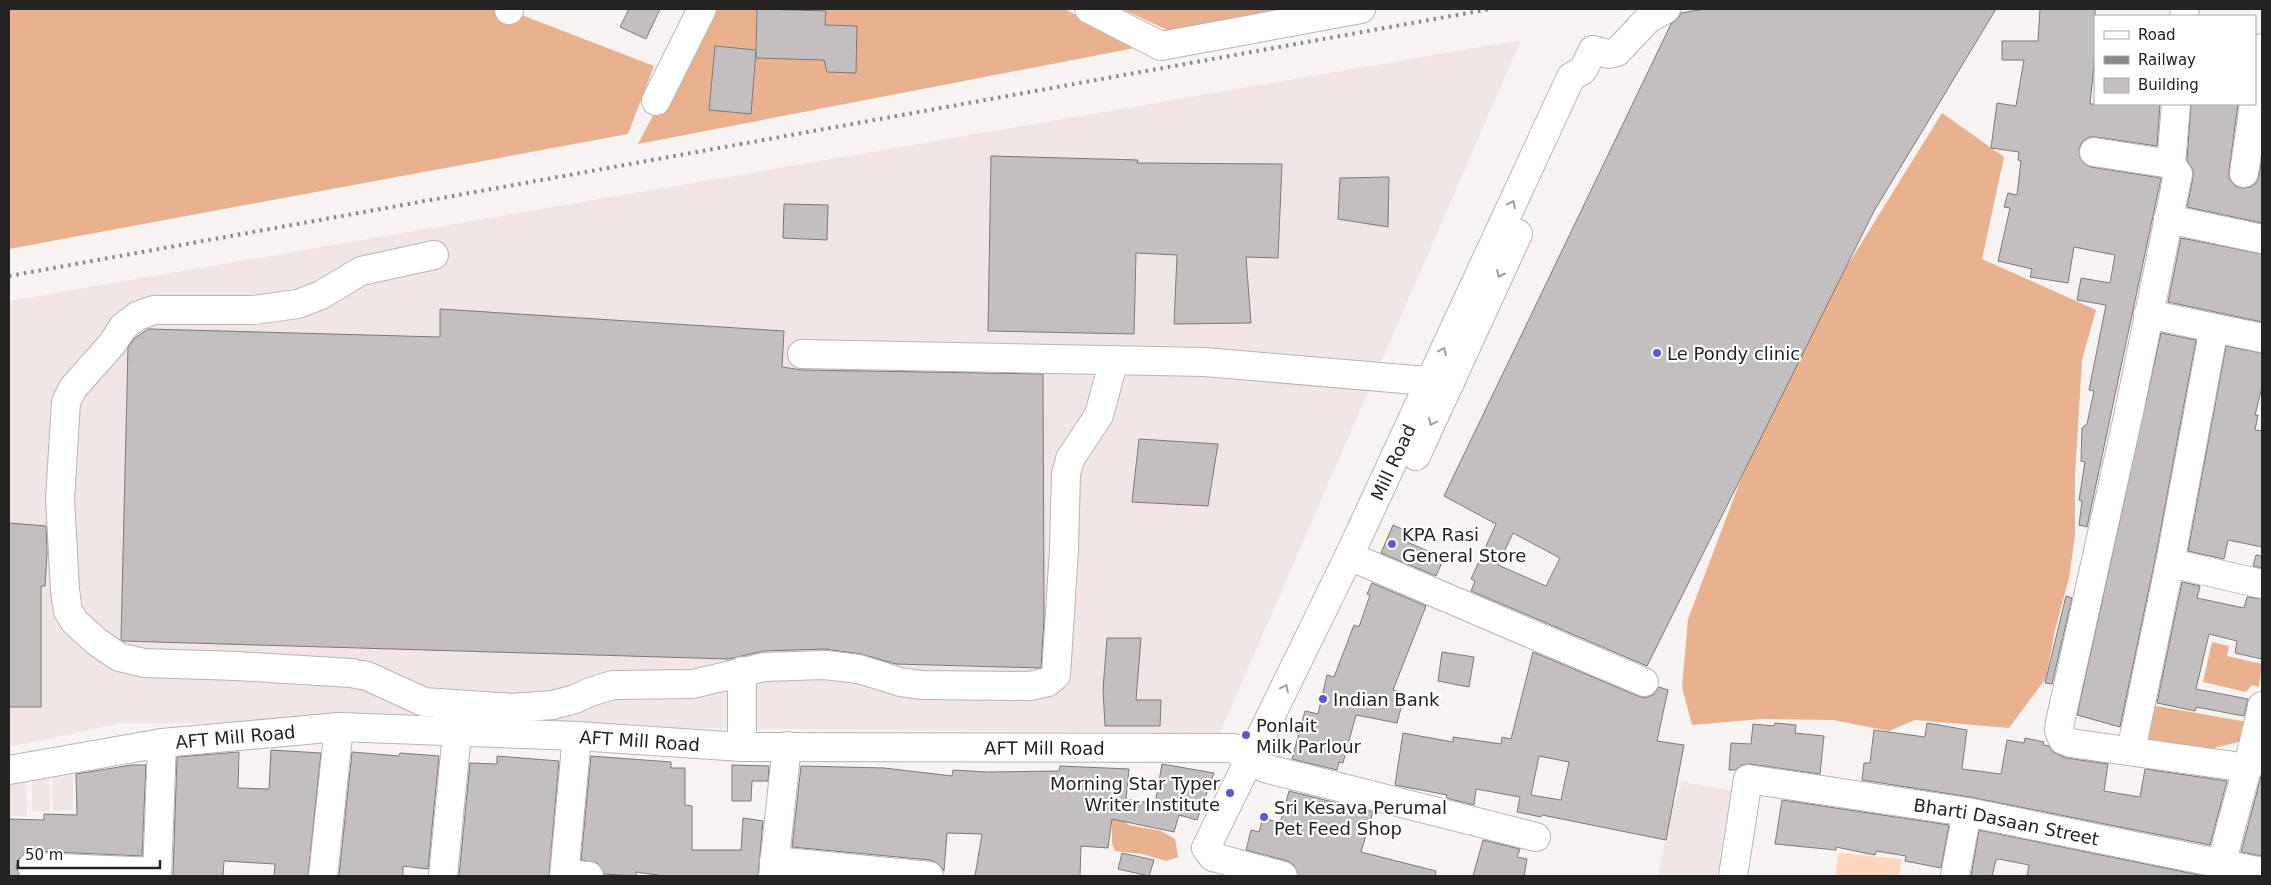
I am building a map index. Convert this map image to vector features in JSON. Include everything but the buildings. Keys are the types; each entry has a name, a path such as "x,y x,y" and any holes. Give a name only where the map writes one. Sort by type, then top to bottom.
{"street":[{"path":"656,101 702,9"},
{"path":"1089,9 1161,46 1361,9"},
{"name":"Mill Road","path":"1208,866 1206,848 1259,765 1357,559 1440,382 1572,77 1588,60 1617,52 1648,19 1666,9"},
{"path":"2256,92 2262,48"},
{"path":"2170,164 2176,105"},
{"path":"2244,173 2254,105"},
{"path":"2094,152 2170,164 2178,174 2059,731 2063,740 2071,743 2248,768"},
{"path":"2168,220 2262,239"},
{"path":"434,255 361,271 321,295 298,304 253,310 154,310 137,316 123,327 112,344 73,388 66,402 60,499 65,590 68,611 74,622 97,642 119,657 144,663 352,673 367,676 424,702 512,708 553,705 613,685 693,684 764,667 825,666 859,669 900,682 921,685 1030,686 1048,682 1056,675 1064,550 1066,474 1070,459 1100,415 1114,360"},
{"path":"2148,314 2262,338"},
{"path":"2131,751 2170,564 2214,328"},
{"path":"802,354 1205,362 1440,382"},
{"path":"1357,559 1644,682"},
{"path":"2170,564 2262,584"},
{"path":"742,671 742,747"},
{"path":"2220,869 2231,822 2248,768 2262,706"},
{"path":"323,876 339,727"},
{"name":"AFT Mill Road","path":"9,770 162,743 339,727 577,736 742,747 1234,748 1259,765"},
{"path":"443,876 458,733"},
{"path":"573,875 577,736"},
{"path":"32,867 157,874 162,743"},
{"path":"787,746 774,869 929,876"},
{"path":"1259,765 1536,837"},
{"name":"Bharti Dasaan Street","path":"1733,876 1748,779 1966,812 2220,869 2262,872"},
{"path":"1955,876 1966,812"},
{"path":"1208,866 1283,876"}],"shaded area":[{"path":"9,9 506,9 654,66 628,134 9,249"},
{"path":"709,9 1064,9 1145,46 638,144"},
{"path":"1122,9 1313,9 1176,34"},
{"path":"1521,40 1220,733 122,723 9,747 9,301"},
{"path":"1942,113 2004,157 1982,259 2096,310 2082,360 2075,475 2075,535 2069,578 2055,630 2046,678 2009,728 1915,720 1889,731 1833,720 1761,719 1692,725 1682,687 1688,619 1741,479 1826,300"},
{"path":"2212,642 2229,646 2227,656 2262,664 2259,687 2252,685 2246,692 2203,682"},
{"path":"2151,705 2247,722 2243,741 2193,753 2144,744"},
{"path":"73,772 73,810 53,811 52,773"},
{"path":"32,776 49,776 50,811 32,811"},
{"path":"9,779 26,779 27,816 9,816"},
{"path":"1682,782 1746,793 1734,876 1658,876 1671,813"},
{"path":"1125,804 1123,821 1129,825 1161,831 1175,839 1178,857 1166,861 1142,854 1115,851 1112,843 1112,822 1089,818"},
{"path":"1839,853 1902,859 1899,876 1835,876"}],"railway":[{"path":"9,276 1490,9"}],"place":[{"name":"Le Pondy clinic","path":"1657,353"},
{"name":"KPA Rasi General Store","path":"1392,544"},
{"name":"Indian Bank","path":"1323,699"},
{"name":"Ponlait Milk Parlour","path":"1246,735"},
{"name":"Morning Star Typer Writer Institute","path":"1230,793"},
{"name":"Sri Kesava Perumal Pet Feed Shop","path":"1264,817"}]}
